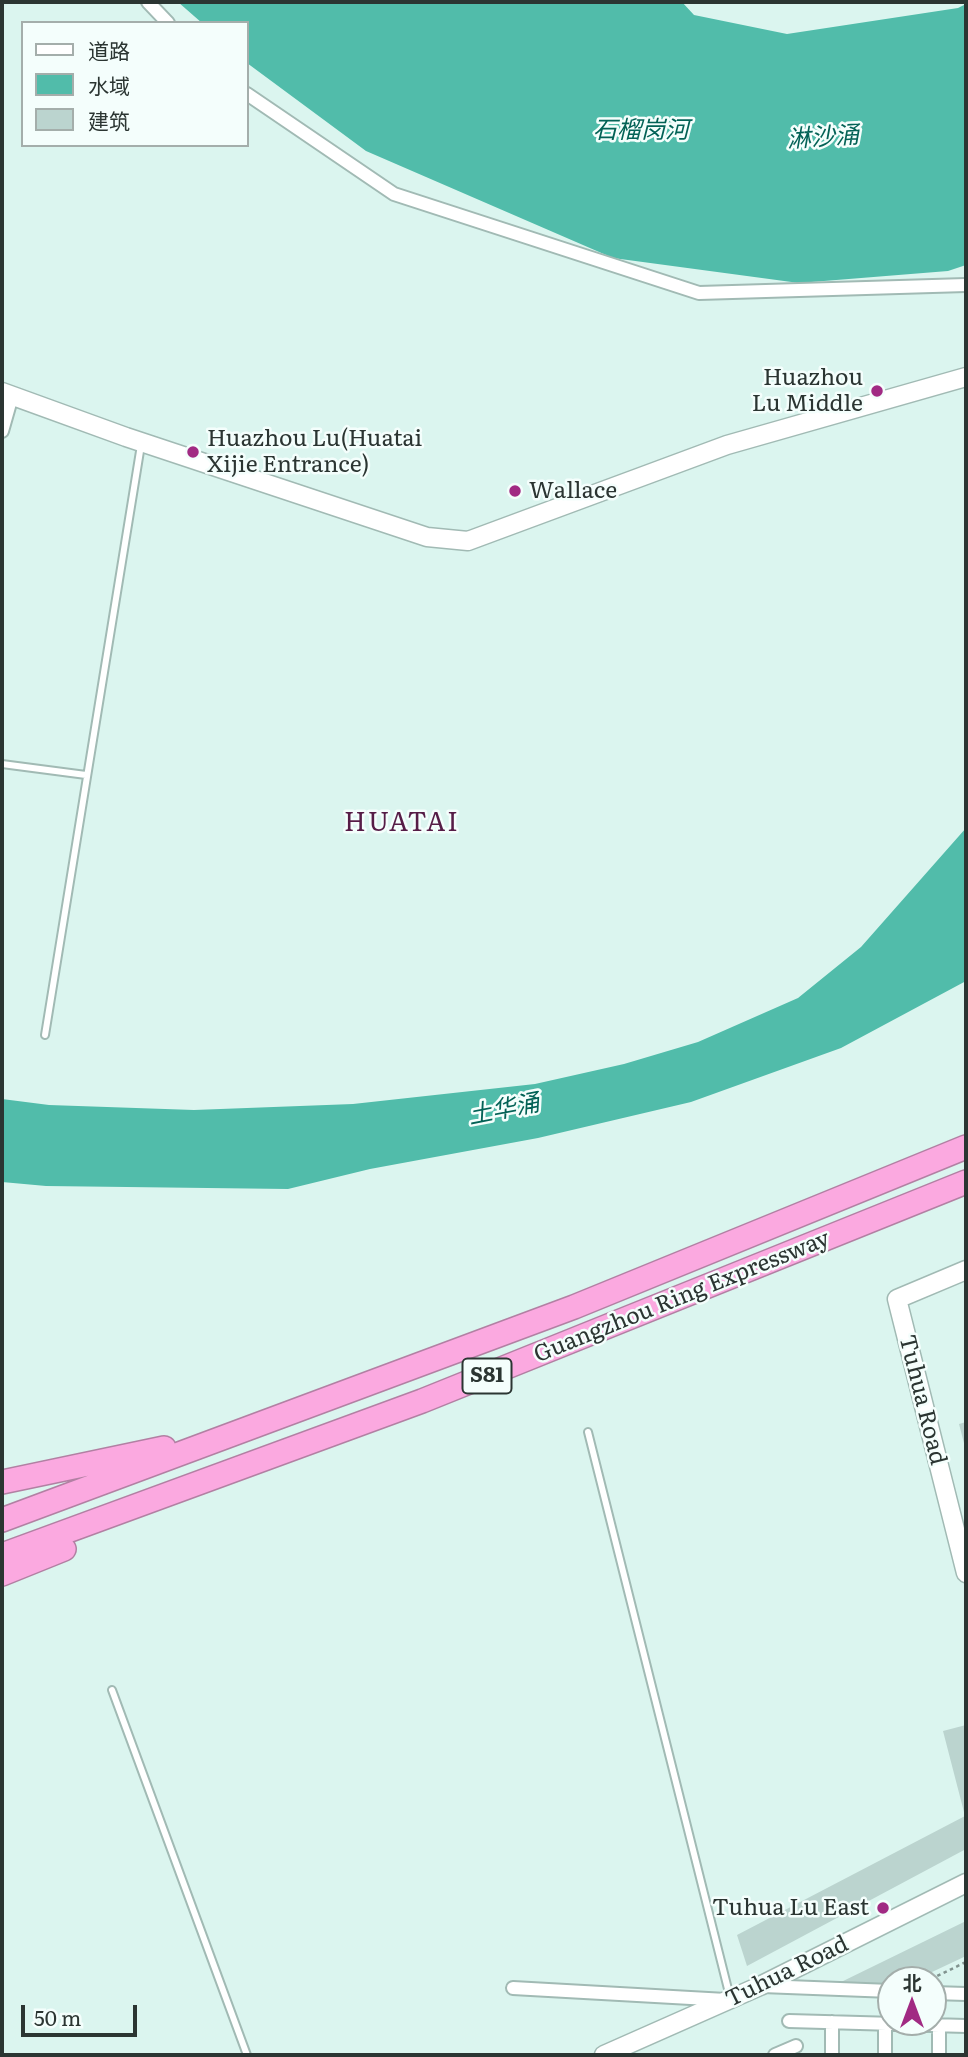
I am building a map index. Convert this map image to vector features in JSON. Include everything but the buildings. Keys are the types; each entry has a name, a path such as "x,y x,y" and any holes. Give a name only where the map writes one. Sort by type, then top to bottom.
{"highway":[{"name":"Guangzhou Ring Expressway","path":"2,1520 398,1374 966,1147"},
{"name":"Guangzhou Ring Expressway","path":"2,1555 422,1401 966,1182"},
{"path":"2,1482 183,1443 398,1374"},
{"path":"2,1574 422,1401"}],"main road":[{"path":"7,394 141,443 427,537 468,541 740,441 966,377"},
{"name":"Tuhua Road","path":"966,1269 897,1299 966,1573"},
{"name":"Tuhua Road","path":"604,2055 731,2000 966,1883"}],"street":[{"path":"148,2 166,21"},
{"path":"248,95 394,194 699,293 966,285"},
{"path":"2,431 7,394"},
{"path":"760,1986 877,1990"},
{"path":"513,1988 731,2000"},
{"path":"947,1993 966,1994"},
{"path":"789,2021 877,2024"},
{"path":"832,2022 832,2055"},
{"path":"947,2025 966,2026"},
{"path":"885,2036 885,2055"},
{"path":"939,2036 939,2055"},
{"path":"779,2054 796,2046"}],"lane":[{"path":"45,1035 141,443"},
{"path":"2,764 86,775"},
{"path":"588,1432 731,2000"},
{"path":"112,1690 247,2055"}],"path":[{"path":"947,1971 966,1962"}],"water":[{"name":"石榴岗河","path":"178,2 682,2 694,15 787,34 958,8 966,4 966,265 948,271 799,283 613,258 366,151 248,64 248,21 200,21"},
{"name":"土华涌","path":"966,828 966,981 841,1048 691,1102 538,1138 370,1169 288,1189 46,1186 2,1182 2,1099 49,1105 194,1110 353,1104 535,1084 624,1064 698,1042 798,998 861,947"}],"place":[{"name":"Huazhou Lu Middle","path":"877,391"},
{"name":"Huazhou Lu(Huatai Xijie Entrance)","path":"193,452"},
{"name":"Wallace","path":"515,491"},
{"name":"Tuhua Lu East","path":"883,1908"}],"district":[{"name":"HUATAI","path":"402,823"}],"water label":[{"name":"淋沙涌","path":"823,138"}]}
